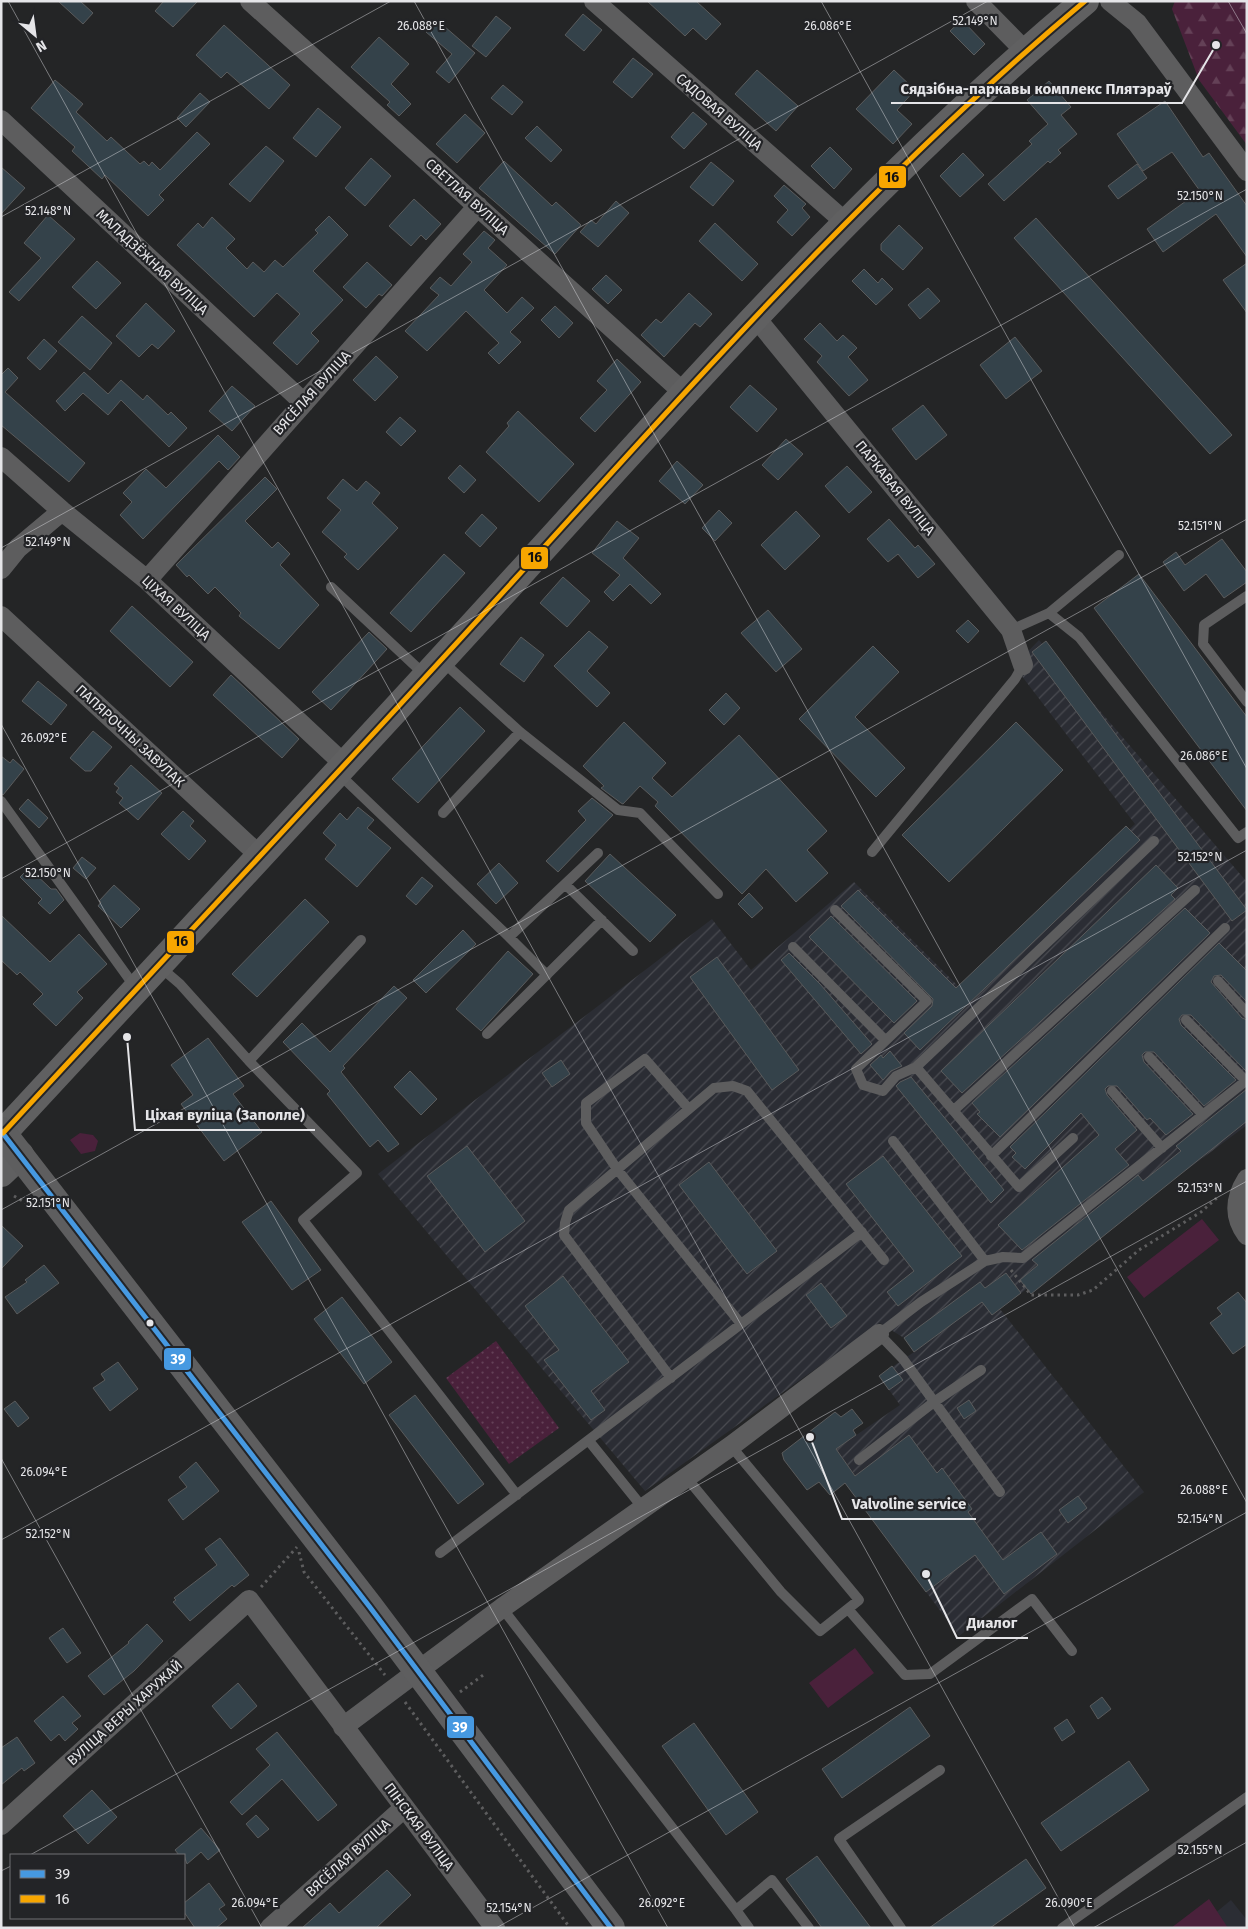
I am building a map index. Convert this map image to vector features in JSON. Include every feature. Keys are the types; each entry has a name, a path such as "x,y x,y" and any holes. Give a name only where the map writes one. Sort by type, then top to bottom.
{"main road":[{"path":"2,1132 11,1164 417,1670 611,1928"}],"street":[{"name":"СВЕТЛАЯ ВУЛІЦА","path":"250,1 684,393"},
{"name":"САДОВАЯ ВУЛІЦА","path":"594,1 845,222"},
{"path":"976,1 1025,51"},
{"path":"2,1132 341,769 684,393 845,222 1025,51 1085,1"},
{"path":"1110,1 1137,24 1247,171"},
{"name":"МАЛАДЗЁЖНАЯ ВУЛІЦА","path":"1,120 304,403"},
{"name":"ВЯСЁЛАЯ ВУЛІЦА","path":"147,580 478,206"},
{"name":"ПАРКАВАЯ ВУЛІЦА","path":"756,318 1011,630 1023,665"},
{"name":"ЦІХАЯ ВУЛІЦА","path":"1,457 62,511 147,580 341,769"},
{"path":"1,569 18,548 62,511"},
{"name":"ПАПЯРОЧНЫ ЗАВУЛАК","path":"2,620 260,856"},
{"path":"1241,1190 1238,1219 1247,1234"},
{"path":"343,1727 502,1608 731,1446 879,1334"},
{"name":"ПІНСКАЯ ВУЛІЦА","path":"249,1600 495,1928"},
{"name":"ВУЛІЦА ВЕРЫ ХАРУЖАЙ","path":"1,1825 249,1600"},
{"name":"ВЯСЁЛАЯ ВУЛІЦА","path":"270,1928 404,1808"}],"lane":[{"path":"1011,630 1049,613 1119,555"},
{"path":"331,587 618,810 640,813 718,894"},
{"path":"1247,596 1204,624 1204,644 1247,702"},
{"path":"1049,613 1079,637 1238,838 1247,832"},
{"path":"872,852 1009,686 1023,665"},
{"path":"444,813 520,732"},
{"path":"341,769 547,975"},
{"path":"1,801 136,989"},
{"path":"835,910 927,1001 856,1069 863,1085 883,1091 896,1076 916,1068 1154,842"},
{"path":"509,937 598,853"},
{"path":"565,884 633,951"},
{"path":"954,1110 1195,890"},
{"path":"488,1034 602,920"},
{"path":"991,1156 1225,928"},
{"path":"249,1061 361,940"},
{"path":"793,947 885,1040"},
{"path":"158,966 180,984 249,1061 357,1173 304,1220 517,1495"},
{"path":"1218,981 1247,1013"},
{"path":"1000,1492 903,1359 879,1334 921,1302 985,1262 1003,1257 1023,1258 1246,1081 1186,1020"},
{"path":"1149,1057 1203,1115"},
{"path":"689,1109 645,1059 586,1103 586,1123 617,1169 741,1324"},
{"path":"916,1068 1019,1187 1072,1138"},
{"path":"671,1378 564,1235 564,1223 569,1210 714,1088 733,1086 747,1091 884,1260"},
{"path":"1112,1091 1162,1148"},
{"path":"893,1141 985,1262"},
{"path":"440,1553 862,1232"},
{"path":"858,1460 934,1402 981,1370"},
{"path":"589,1441 643,1508"},
{"path":"686,1477 781,1592 820,1631 859,1600 731,1446"},
{"path":"848,1609 905,1675 930,1674 1032,1599 1072,1651"},
{"path":"502,1608 749,1928"},
{"path":"901,1928 839,1839 940,1770"},
{"path":"1062,1928 1247,1797"},
{"path":"736,1910 772,1880 809,1928"}],"path":[{"path":"1003,1257 1030,1295 1078,1295 1093,1290 1139,1250 1201,1212 1232,1184 1241,1190"},
{"path":"249,1600 298,1547"},
{"path":"321,1595 394,1688 570,1928"}],"shaded area":[{"path":"1039,640 1247,882 1247,1125 1000,1309 1144,1492 959,1636 845,1483 855,1475 836,1449 900,1405 879,1376 914,1352 904,1338 880,1323 645,1491 378,1174 712,919 751,970 854,882 960,988 1135,824 1014,666"},
{"path":"1231,1900 1247,1920 1247,1928 1197,1928"}],"green space":[{"path":"1175,1 1247,1 1247,145 1199,80 1172,9"},
{"path":"80,1133 93,1135 98,1141 95,1151 81,1154 70,1140"},
{"path":"1202,1219 1219,1240 1144,1298 1127,1277"},
{"path":"496,1341 559,1428 509,1464 446,1378"},
{"path":"855,1648 874,1673 828,1708 809,1683"},
{"path":"1209,1899 1228,1928 1171,1928"}],"building":[{"path":"58,1 80,1 93,13 83,24"},
{"path":"164,1 198,1 173,27 155,11"},
{"path":"647,1 696,1 721,24 706,40 693,28 685,36"},
{"path":"583,14 602,30 584,51 565,35"},
{"path":"496,16 511,28 486,57 472,46"},
{"path":"437,20 475,53 449,83 436,72 452,54 426,32"},
{"path":"962,20 985,44 974,55 950,31"},
{"path":"224,25 290,85 269,109 227,72 221,78 196,55"},
{"path":"379,37 409,64 391,84 411,104 399,116 387,105 390,102 351,67"},
{"path":"633,58 653,74 632,98 613,82"},
{"path":"757,70 798,106 776,131 735,94"},
{"path":"894,70 915,90 897,110 912,124 893,144 856,109"},
{"path":"55,80 83,104 76,112 107,141 111,137 140,164 144,161 149,166 152,162 160,170 197,132 210,144 159,195 164,200 148,216 105,175 102,179 72,151 75,147 31,108"},
{"path":"1049,81 1071,107 1061,115 1077,134 1058,150 1061,153 1050,163 1048,161 1004,201 988,184 1032,144 1029,141 1048,124 1027,100"},
{"path":"503,85 523,102 512,115 491,98"},
{"path":"200,93 210,102 186,127 177,118"},
{"path":"1165,101 1203,157 1209,153 1247,206 1247,257 1216,214 1163,252 1147,229 1200,191 1172,152 1143,171 1117,134"},
{"path":"318,108 341,127 316,157 293,138"},
{"path":"693,112 707,124 684,149 671,137"},
{"path":"465,114 485,133 457,163 436,144"},
{"path":"537,126 562,150 551,162 525,138"},
{"path":"266,146 284,161 250,202 229,184"},
{"path":"830,147 852,169 834,189 811,166"},
{"path":"963,153 984,175 960,197 940,176"},
{"path":"371,158 391,176 365,206 345,188"},
{"path":"504,161 552,206 556,202 581,225 555,254 479,188"},
{"path":"711,162 734,181 713,206 690,187"},
{"path":"1137,164 1147,178 1118,199 1108,186"},
{"path":"1,167 25,188 1,214"},
{"path":"784,185 806,204 802,208 810,217 792,236 777,222 788,210 774,196"},
{"path":"414,199 441,224 426,240 421,235 411,246 389,226"},
{"path":"616,201 629,213 598,247 580,232 591,220 596,224"},
{"path":"48,215 75,239 19,301 9,292 41,258 24,243"},
{"path":"329,216 348,235 313,271 343,300 311,333 319,341 297,365 273,343 300,314 277,293 254,317 177,245 198,223 203,228 212,217 235,239 226,248 247,269 253,262 264,272 275,260 283,267 318,233 315,230"},
{"path":"1036,218 1232,435 1210,454 1014,238"},
{"path":"715,223 758,264 742,281 699,241"},
{"path":"899,225 923,248 903,270 881,250 881,244"},
{"path":"484,231 495,240 488,248 507,265 484,290 507,313 522,297 534,308 510,332 521,342 499,364 488,353 499,343 466,311 427,351 405,331 439,295 430,288 440,277 451,286 472,262 463,254"},
{"path":"97,261 121,283 96,309 72,287"},
{"path":"367,262 392,285 382,296 379,294 366,308 343,287"},
{"path":"1247,263 1247,313 1223,280"},
{"path":"864,269 878,283 882,278 893,289 876,305 852,281"},
{"path":"606,275 622,290 608,304 592,289"},
{"path":"928,288 940,301 920,319 908,305"},
{"path":"689,293 712,314 700,327 695,323 664,357 641,335 656,319 661,323"},
{"path":"146,303 175,331 158,349 152,344 139,357 116,336"},
{"path":"555,306 573,323 559,338 541,320"},
{"path":"82,316 112,343 90,370 58,342"},
{"path":"820,323 837,341 843,335 857,348 848,357 868,380 849,396 817,362 822,356 804,339"},
{"path":"1015,337 1042,371 1006,399 980,365"},
{"path":"44,339 57,351 40,370 27,358"},
{"path":"376,356 398,377 375,401 353,380"},
{"path":"617,359 641,382 595,432 580,418 607,390 597,381"},
{"path":"8,368 18,378 5,392 85,463 69,482 1,425 1,375"},
{"path":"84,372 108,394 121,380 143,400 147,395 168,415 171,412 187,428 169,447 121,400 108,415 83,393 65,411 56,401"},
{"path":"750,385 777,409 757,432 730,407"},
{"path":"232,386 255,406 232,431 209,411"},
{"path":"923,405 947,435 916,460 892,429"},
{"path":"518,411 574,464 539,502 486,452 509,426 507,423"},
{"path":"400,417 416,431 401,446 386,432"},
{"path":"218,435 240,457 228,470 219,461 143,539 120,515 132,502 123,493 146,469 166,488"},
{"path":"786,439 803,454 778,480 762,465"},
{"path":"677,461 703,485 685,504 659,481"},
{"path":"460,465 476,480 464,493 448,478"},
{"path":"847,466 872,492 849,513 825,486"},
{"path":"265,477 277,489 245,521 272,548 278,542 290,554 280,565 319,605 279,649 239,616 241,613 215,587 208,594 189,575 187,577 176,565"},
{"path":"343,479 357,491 366,481 380,493 372,503 398,528 358,570 344,557 347,554 322,532 341,510 327,498"},
{"path":"719,510 732,523 715,541 702,528"},
{"path":"796,511 820,536 785,570 761,545"},
{"path":"482,514 497,528 480,547 465,533"},
{"path":"889,519 915,548 918,545 935,564 918,578 898,554 888,562 867,539"},
{"path":"617,521 639,538 623,558 661,594 651,604 630,584 613,601 604,592 620,575 592,553"},
{"path":"1222,539 1247,572 1247,582 1224,598 1206,574 1184,591 1163,562 1176,552 1185,565"},
{"path":"444,554 465,573 411,632 390,613"},
{"path":"1139,574 1247,717 1247,811 1094,608"},
{"path":"563,577 590,601 567,627 540,603"},
{"path":"132,606 193,662 170,687 110,631"},
{"path":"768,610 802,649 776,672 741,633"},
{"path":"968,620 979,631 968,643 956,631"},
{"path":"589,631 608,647 587,671 610,693 597,707 554,666"},
{"path":"369,632 387,649 331,710 312,692"},
{"path":"521,637 544,655 524,682 500,664"},
{"path":"1046,641 1247,910 1232,921 1032,652"},
{"path":"873,646 899,672 855,717 905,768 876,797 799,719"},
{"path":"231,675 299,739 282,758 213,695"},
{"path":"38,681 67,705 51,725 22,701"},
{"path":"726,693 740,708 724,725 709,710"},
{"path":"460,707 485,731 418,803 392,779"},
{"path":"624,722 666,763 652,778 672,797 739,735 827,831 807,850 828,873 796,902 766,869 742,894 655,806 658,802 640,786 623,804 601,788 604,786 583,766"},
{"path":"1016,722 1063,770 949,882 902,835"},
{"path":"93,731 112,747 91,771 85,771 70,758"},
{"path":"1,756 10,763 13,759 24,769 3,795 1,794"},
{"path":"131,765 162,793 138,820 119,803 123,798 116,792 119,788 114,784"},
{"path":"592,798 613,815 558,872 546,861 586,820 578,811"},
{"path":"28,799 48,818 39,828 19,809"},
{"path":"358,807 374,820 367,828 391,848 357,887 325,859 336,845 323,833 340,813 347,820"},
{"path":"183,811 194,821 190,826 206,841 189,860 161,834"},
{"path":"1126,826 1140,840 920,1050 904,1033 932,1006 933,999 841,906 858,890 956,988"},
{"path":"610,854 676,915 650,942 585,881"},
{"path":"82,857 96,868 86,879 73,868"},
{"path":"499,863 518,883 496,904 477,884"},
{"path":"1156,865 1178,888 1171,895 1175,899 962,1093 941,1071"},
{"path":"29,868 51,889 56,889 64,900 50,914 38,903 42,899 20,877"},
{"path":"422,877 433,886 416,905 406,896"},
{"path":"114,885 140,909 121,928 98,906 101,902 99,901"},
{"path":"749,893 763,908 752,918 738,904"},
{"path":"305,899 329,922 257,997 232,974"},
{"path":"1185,908 1210,933 1000,1137 977,1114 980,1112 972,1103"},
{"path":"1,915 50,962 79,934 107,964 77,992 83,998 56,1026 33,1004 43,994 20,972 17,975 1,960"},
{"path":"831,916 917,1001 894,1023 809,937"},
{"path":"463,930 476,944 426,993 413,980"},
{"path":"1219,943 1247,971 1247,1002 1221,975 1214,976 1211,982 1242,1018 1247,1020 1247,1072 1191,1015 1182,1015 1179,1019 1181,1025 1236,1080 1204,1106 1154,1052 1145,1052 1142,1055 1144,1062 1193,1114 1166,1135 1150,1118 1147,1120 1117,1086 1108,1086 1105,1089 1107,1095 1137,1130 1115,1149 1129,1165 1022,1250 998,1225 1099,1135 1081,1113 1025,1169 1012,1157 1016,1153 1010,1147"},
{"path":"508,951 533,974 481,1031 456,1009"},
{"path":"789,953 820,984 872,1044 861,1054 781,960"},
{"path":"717,957 799,1070 772,1090 690,977"},
{"path":"394,986 407,998 343,1066 345,1068 341,1072 399,1144 388,1152 378,1140 370,1147 327,1094 330,1091 283,1042 302,1023 330,1052"},
{"path":"208,1038 244,1086 233,1094 262,1132 224,1161 181,1104 193,1095 171,1065"},
{"path":"890,1051 902,1066 891,1071 883,1080 870,1065 881,1055 883,1058"},
{"path":"561,1060 570,1074 552,1087 542,1073"},
{"path":"410,1071 437,1099 421,1115 394,1087"},
{"path":"911,1077 1004,1190 991,1203 896,1086"},
{"path":"1247,1089 1247,1121 1031,1294 1020,1280 1038,1265 1032,1260 1138,1175 1143,1181 1181,1151 1176,1146"},
{"path":"467,1146 525,1221 485,1252 427,1176"},
{"path":"883,1156 962,1256 898,1306 887,1292 914,1271 846,1184"},
{"path":"709,1162 777,1251 747,1274 679,1185"},
{"path":"271,1201 321,1270 292,1290 242,1222"},
{"path":"1,1225 23,1246 1,1269"},
{"path":"44,1265 59,1283 17,1314 5,1297 27,1282 25,1280"},
{"path":"1006,1273 1021,1293 992,1315 982,1302 914,1352 904,1338 980,1282 985,1288"},
{"path":"563,1276 629,1362 591,1391 605,1410 591,1420 544,1360 559,1350 525,1306"},
{"path":"821,1283 847,1316 831,1328 806,1295"},
{"path":"1238,1292 1247,1303 1247,1344 1233,1354 1210,1323 1222,1314 1217,1308"},
{"path":"342,1297 392,1362 364,1384 314,1319"},
{"path":"118,1362 138,1389 110,1411 93,1388 105,1380 101,1374"},
{"path":"892,1366 903,1380 889,1390 879,1376"},
{"path":"415,1395 484,1484 458,1504 389,1415"},
{"path":"969,1400 976,1411 964,1419 957,1408"},
{"path":"15,1401 29,1418 18,1427 4,1409"},
{"path":"852,1409 863,1423 853,1430 856,1435 836,1449 855,1476 909,1435 937,1473 942,1468 972,1509 968,1512 1003,1560 1041,1532 1057,1554 1004,1594 975,1555 926,1592 845,1483 830,1495 819,1482 807,1490 784,1460 782,1453 835,1412 841,1417"},
{"path":"196,1462 219,1491 183,1520 168,1500 187,1487 179,1477"},
{"path":"1078,1496 1087,1508 1068,1523 1059,1510"},
{"path":"220,1538 249,1575 234,1587 232,1585 190,1621 173,1602 176,1600 174,1598 217,1565 205,1549"},
{"path":"147,1624 163,1641 134,1671 104,1695 88,1676 129,1643"},
{"path":"63,1628 81,1653 67,1663 49,1638"},
{"path":"238,1683 257,1706 231,1729 212,1706"},
{"path":"63,1696 81,1716 72,1723 78,1729 65,1741 59,1734 51,1741 34,1721"},
{"path":"1102,1697 1111,1709 1098,1719 1090,1706"},
{"path":"910,1707 930,1736 842,1798 822,1769"},
{"path":"1067,1719 1075,1732 1062,1741 1054,1728"},
{"path":"694,1723 758,1812 726,1835 662,1746"},
{"path":"277,1732 337,1805 318,1821 282,1779 242,1815 230,1802 270,1765 256,1749"},
{"path":"17,1737 35,1763 24,1771 22,1768 1,1785 1,1748"},
{"path":"1129,1761 1149,1790 1061,1851 1041,1823"},
{"path":"92,1790 117,1817 88,1844 63,1816"},
{"path":"256,1815 269,1829 258,1838 246,1824"},
{"path":"201,1828 220,1850 208,1860 201,1852 187,1864 185,1854 178,1854 175,1850"},
{"path":"817,1856 871,1928 822,1928 786,1879"},
{"path":"1026,1859 1046,1888 990,1928 929,1928"},
{"path":"387,1870 411,1895 376,1928 302,1928 330,1903 339,1913"},
{"path":"209,1883 225,1905 219,1909 227,1919 216,1928 195,1928 185,1913 185,1902"}],"transit line":[{"name":"16","path":"3,1133 389,717 721,353 791,279 934,136 1085,1"},
{"name":"39","path":"1,1131 369,1606 611,1928"}],"place":[{"name":"Сядзібна-паркавы комплекс Плятэраў","path":"1216,45"},
{"name":"Ціхая вуліца (Заполле)","path":"127,1037"},
{"name":"Valvoline service","path":"810,1437"},
{"name":"Диалог","path":"926,1574"}]}
